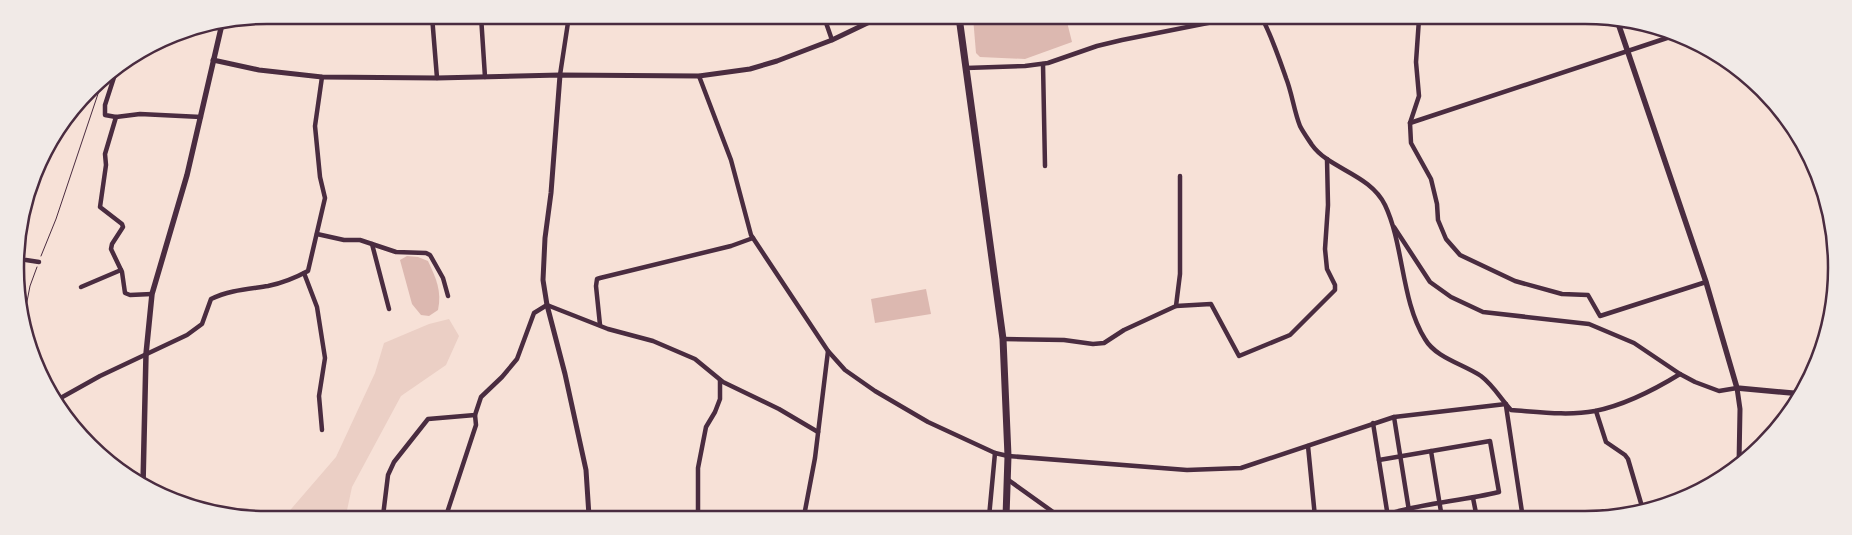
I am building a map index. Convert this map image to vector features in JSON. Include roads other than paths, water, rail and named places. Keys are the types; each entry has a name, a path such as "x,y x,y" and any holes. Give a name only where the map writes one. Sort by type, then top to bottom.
{"highway":[{"path":"961,24 1004,339 1008,456 1006,511"}],"main road":[{"path":"1619,26 1706,282 1737,388 1793,393"},
{"path":"143,477 146,354 152,294 187,175 221,28"}],"street":[{"path":"433,24 437,78"},
{"path":"482,24 485,77"},
{"path":"568,24 560,75 551,193 544,238 544,280 547,305 584,460 589,511"},
{"path":"826,24 832,40"},
{"path":"213,60 259,70 322,76 437,78 560,75 699,76 750,69 832,40 865,24"},
{"path":"966,68 1043,64 1122,40 1204,24"},
{"path":"1265,24 1287,79 1300,125 1314,147 1327,159 1356,175 1384,203 1392,224 1414,316 1424,339 1435,352 1481,377 1490,384 1511,410 1569,413 1596,411 1655,390 1680,374"},
{"path":"1419,24 1416,62 1418,96 1410,123 1411,143 1430,179 1437,204 1438,220 1446,239 1460,256 1515,281 1562,294 1588,295 1600,316 1706,282"},
{"path":"1410,123 1666,38"},
{"path":"1043,64 1046,166"},
{"path":"61,398 100,376 187,335 202,324 211,299 220,294 270,286 293,279 308,271 325,198 320,177 314,126 322,76"},
{"path":"699,76 731,160 753,238 828,351 845,370 875,391 928,422 995,454 1187,470 1241,468 1394,417 1506,404"},
{"path":"114,79 105,105 105,115 116,117 140,114 201,118"},
{"path":"116,117 105,154 106,165 100,207 122,224 123,227 112,244 111,249 121,270 125,293 130,295 152,294"},
{"path":"1004,339 1104,343 1124,330 1176,306 1211,304 1239,356 1290,335 1335,290 1335,285 1327,269 1325,249 1328,205 1327,159"},
{"path":"1176,306 1180,274 1180,176"},
{"path":"1392,224 1430,282 1451,297 1483,312 1589,324 1634,343 1695,382 1719,391 1737,388 1740,409 1739,456"},
{"path":"317,234 344,240 360,240 396,252 426,253 430,255 443,278 448,296"},
{"path":"600,325 596,286 597,280 600,278 731,246 753,238"},
{"path":"372,244 390,309"},
{"path":"26,260 39,262"},
{"path":"81,287 121,270"},
{"path":"304,273 317,307 325,358 318,396 322,430"},
{"path":"547,305 600,325 653,341 695,360 720,380 779,409 818,432"},
{"path":"448,511 476,425 475,415 481,397 517,359 534,313 547,305"},
{"path":"805,511 818,432 828,351"},
{"path":"698,511 698,468 706,427 720,399 720,380"},
{"path":"1506,404 1522,511"},
{"path":"1596,411 1606,442 1628,460 1641,505"},
{"path":"384,511 388,475 394,462 428,419 475,415"},
{"path":"1394,417 1409,511"},
{"path":"1374,423 1387,511"},
{"path":"1379,460 1490,441 1499,492 1408,508 1400,511"},
{"path":"1308,446 1315,511"},
{"path":"1431,451 1441,511"},
{"path":"990,511 995,454"},
{"path":"1007,479 1052,511"},
{"path":"1473,498 1475,511"}]}
